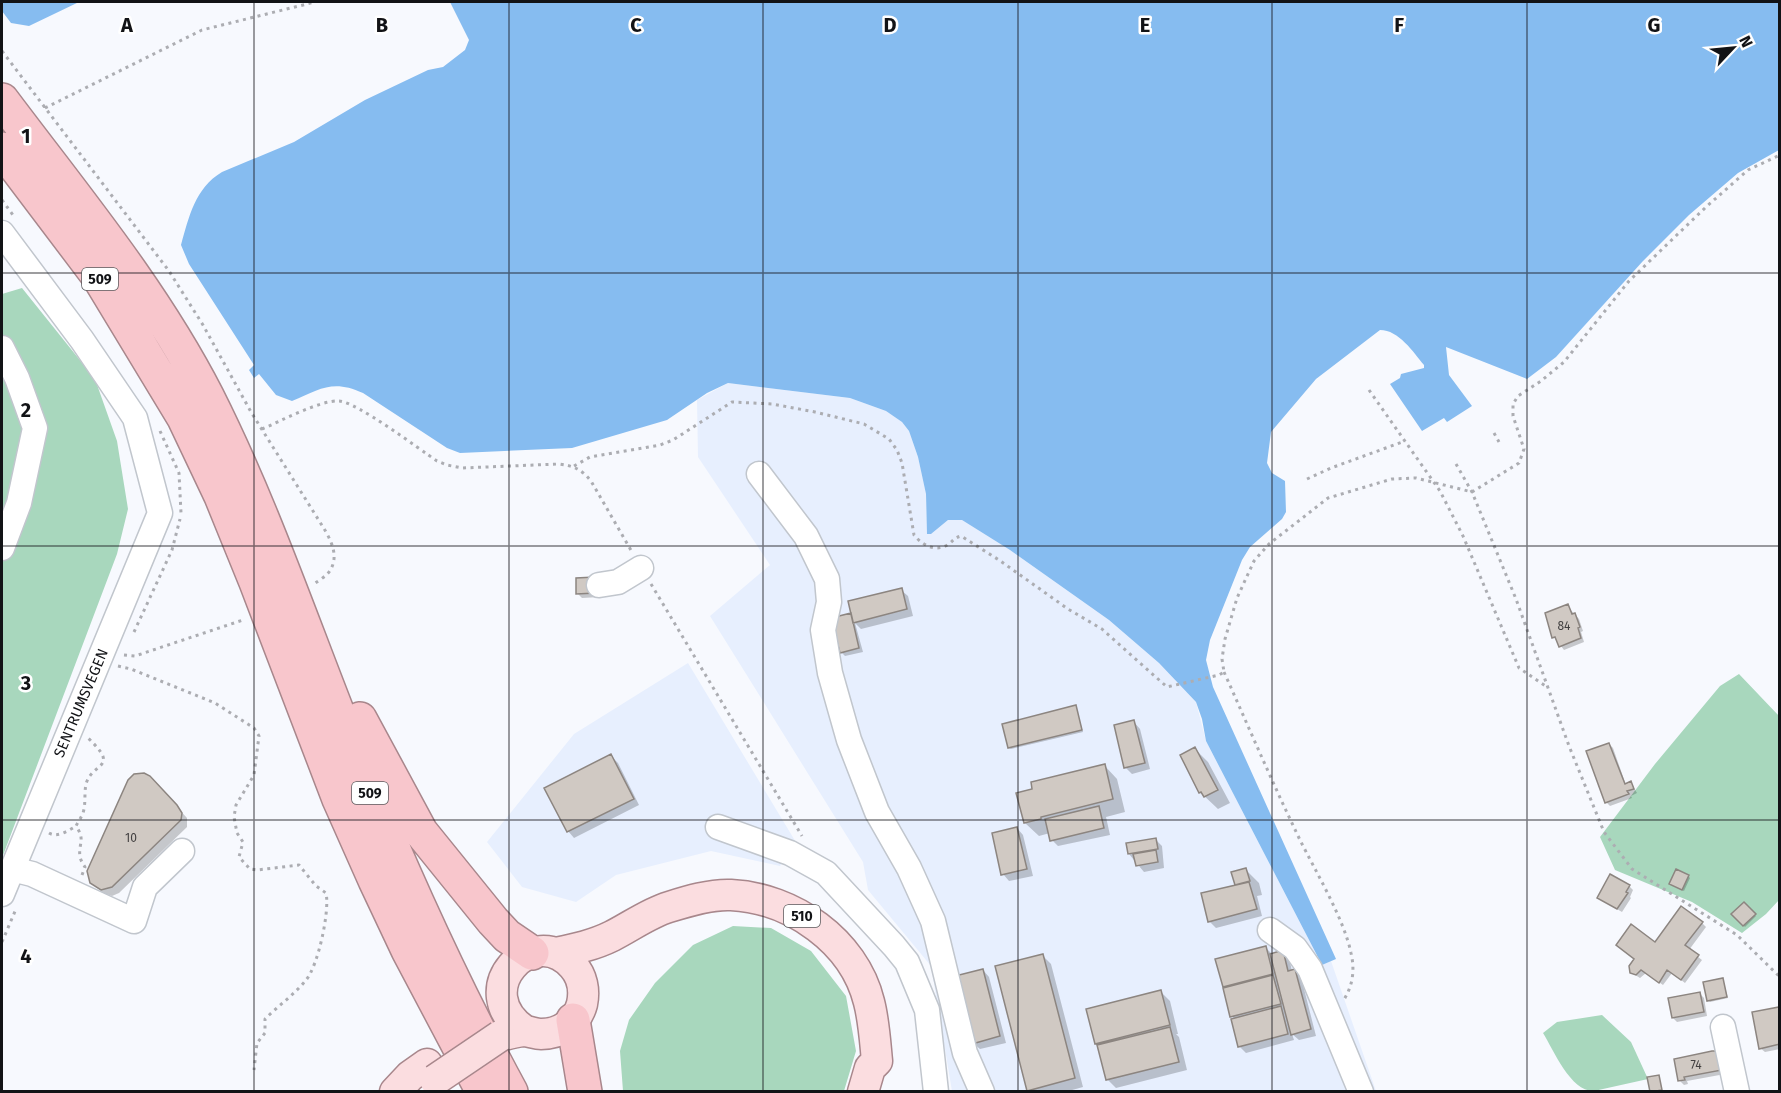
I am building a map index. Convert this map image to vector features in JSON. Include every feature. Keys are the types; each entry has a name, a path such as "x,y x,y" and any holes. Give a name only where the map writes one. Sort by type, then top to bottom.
{"highway":[{"name":"509","path":"2,100 135,275 205,393 260,509 299,580 364,729 421,832 507,936 544,953"},
{"name":"509","path":"2,149 98,276 184,418 221,496 256,582 339,799 408,950 427,1014 494,1055"},
{"name":"509","path":"260,509 348,740 402,870 494,1055"},
{"path":"573,1020 585,1092"}],"main road":[{"name":"510","path":"494,1055 501,986 507,971 518,959 582,948 666,908 729,894 758,898 809,920 834,941 855,968 869,1000 877,1061 883,1071 882,1092"},
{"name":"510","path":"573,1020 580,1010 584,997 583,984 614,945 639,922"},
{"path":"544,953 568,960 578,971 583,984"},
{"path":"395,1092 410,1076 427,1079 494,1055 538,1034 551,1034 563,1029 573,1020"},
{"path":"863,1092 870,1068 877,1061"}],"street":[{"name":"SENTRUMSVEGEN","path":"2,233 82,340 135,418 160,513 2,894"},
{"path":"2,348 35,428 19,502 2,548"},
{"path":"759,474 806,536 827,579 829,602 823,630 830,673 849,740 877,812 909,868 933,921 965,1053 982,1092"},
{"path":"599,585 618,582 641,568"},
{"path":"718,827 790,853 826,873 908,962 927,1010 936,1092"},
{"path":"12,868 32,874 134,921 145,887 182,850"},
{"path":"1270,930 1295,948 1310,969 1361,1092"},
{"path":"1723,1027 1737,1092"}],"path":[{"path":"45,108 202,30 315,2"},
{"path":"1331,1020 1349,993 1354,973 1351,952 1340,921 1286,810 1224,672 1222,659 1225,639 1237,598 1254,561 1269,543 1328,498 1392,479 1416,478 1472,492 1520,463 1524,449 1512,416 1513,404 1518,396 1564,362 1629,281 1706,207 1748,170 1779,155"},
{"path":"1369,390 1436,483 1462,536 1519,668 1548,688"},
{"path":"574,466 590,457 660,445 673,440 732,402 772,404 864,424 889,439 897,450 902,463 914,535 921,544 934,548 948,545 954,538 961,536 1068,609 1102,629 1167,687 1224,672"},
{"path":"262,429 333,545 333,560 329,572 314,584"},
{"path":"1494,434 1498,442"},
{"path":"1307,479 1405,441"},
{"path":"1456,464 1472,492 1516,599 1569,746 1604,832 1632,869 1737,935 1779,977"},
{"path":"123,655 135,656 243,620"},
{"path":"118,666 131,669 215,703 254,728 259,736 254,775 236,805 234,817 237,832 243,842 238,857 250,869 257,870 299,865 316,886 326,893 325,926 308,978 265,1019 265,1033 257,1043 254,1070"},
{"path":"49,833 52,835 62,833 76,826 83,812 87,782 101,766 103,759 102,752 88,738"},
{"path":"76,826 82,834 80,856 85,867 80,881"}],"shaded area":[{"path":"728,383 850,398 886,411 902,422 909,431 918,457 926,494 927,534 931,534 948,520 962,520 1010,550 1109,620 1159,663 1196,702 1206,741 1322,965 1331,961 1376,1091 952,1091 931,966 868,890 863,862 710,616 770,565 698,457 697,400"},
{"path":"688,663 797,844 780,866 711,851 616,875 576,902 522,887 487,842 574,734"}],"green space":[{"path":"22,288 95,379 117,441 128,509 117,554 2,858 2,294"},
{"path":"1739,674 1779,716 1779,900 1742,933 1692,902 1615,870 1600,837 1655,764 1720,686"},
{"path":"733,926 771,928 811,951 846,996 856,1051 844,1091 623,1091 620,1051 629,1020 655,983 693,945"},
{"path":"1602,1015 1631,1042 1648,1079 1594,1091 1586,1090 1578,1085 1564,1069 1543,1033 1557,1022"}],"water":[{"path":"2,2 79,2 29,26 11,23 2,11"},
{"path":"450,2 1779,2 1779,150 1738,173 1689,215 1643,261 1556,357 1527,379 1446,347 1449,375 1472,406 1447,422 1444,418 1422,431 1390,384 1400,378 1401,374 1424,368 1424,365 1399,338 1380,330 1316,379 1271,432 1267,463 1272,473 1285,481 1286,512 1282,519 1250,547 1242,560 1210,640 1206,660 1213,687 1336,959 1322,965 1206,741 1196,702 1159,663 1109,620 1010,550 962,520 948,520 931,534 927,534 926,494 918,457 909,431 902,422 886,411 850,398 728,383 707,393 667,420 572,448 460,453 447,448 363,393 335,386 292,401 276,395 259,374 254,378 249,370 254,365 189,264 181,245 194,204 205,186 222,172 294,142 365,100 428,70 443,67 465,50 469,40"}],"building":[{"path":"595,577 596,593 576,594 576,578"},
{"path":"902,588 907,609 853,623 848,601"},
{"path":"1568,604 1572,614 1575,613 1581,638 1559,647 1555,637 1552,638 1545,613"},
{"path":"851,613 859,648 840,653 831,618"},
{"path":"1076,705 1082,730 1008,748 1002,724"},
{"path":"1134,720 1145,763 1124,768 1114,725"},
{"path":"1609,743 1625,784 1631,781 1634,789 1627,791 1629,794 1605,803 1586,751"},
{"path":"1195,747 1218,790 1204,797 1201,792 1199,793 1180,755"},
{"path":"611,754 634,799 567,832 544,788"},
{"path":"1105,764 1113,799 1024,823 1016,793 1032,789 1031,782"},
{"path":"144,773 150,776 177,805 182,813 181,820 112,887 101,890 90,883 87,871 128,780 134,774"},
{"path":"1099,806 1104,828 1050,841 1045,819"},
{"path":"1017,827 1027,869 1001,875 992,833"},
{"path":"1156,838 1158,849 1128,854 1126,843"},
{"path":"1156,850 1158,862 1136,866 1133,854"},
{"path":"1246,868 1250,881 1235,885 1231,872"},
{"path":"1676,869 1689,875 1682,890 1669,884"},
{"path":"1610,874 1630,885 1626,892 1628,893 1617,909 1597,898"},
{"path":"1249,882 1257,909 1208,922 1201,893"},
{"path":"1744,902 1756,914 1743,926 1731,914"},
{"path":"1681,906 1703,922 1685,945 1699,955 1681,980 1667,970 1659,983 1641,970 1636,975 1630,973 1629,966 1634,959 1616,945 1631,924 1655,942"},
{"path":"1266,946 1273,974 1223,987 1215,959"},
{"path":"1283,950 1288,971 1295,969 1311,1029 1291,1035 1270,954"},
{"path":"1043,954 1075,1078 1027,1091 995,966"},
{"path":"983,969 1000,1036 972,1044 955,976"},
{"path":"1273,975 1281,1004 1230,1017 1223,988"},
{"path":"1723,978 1727,997 1707,1001 1703,982"},
{"path":"1161,990 1170,1025 1095,1044 1086,1009"},
{"path":"1700,992 1704,1012 1672,1018 1668,998"},
{"path":"1281,1006 1288,1034 1238,1047 1231,1019"},
{"path":"1779,1007 1780,1044 1759,1049 1752,1012"},
{"path":"1170,1027 1179,1062 1106,1080 1097,1045"},
{"path":"1718,1051 1722,1070 1684,1077 1685,1080 1678,1081 1674,1059"},
{"path":"1659,1075 1662,1090 1650,1092 1647,1077"}]}
